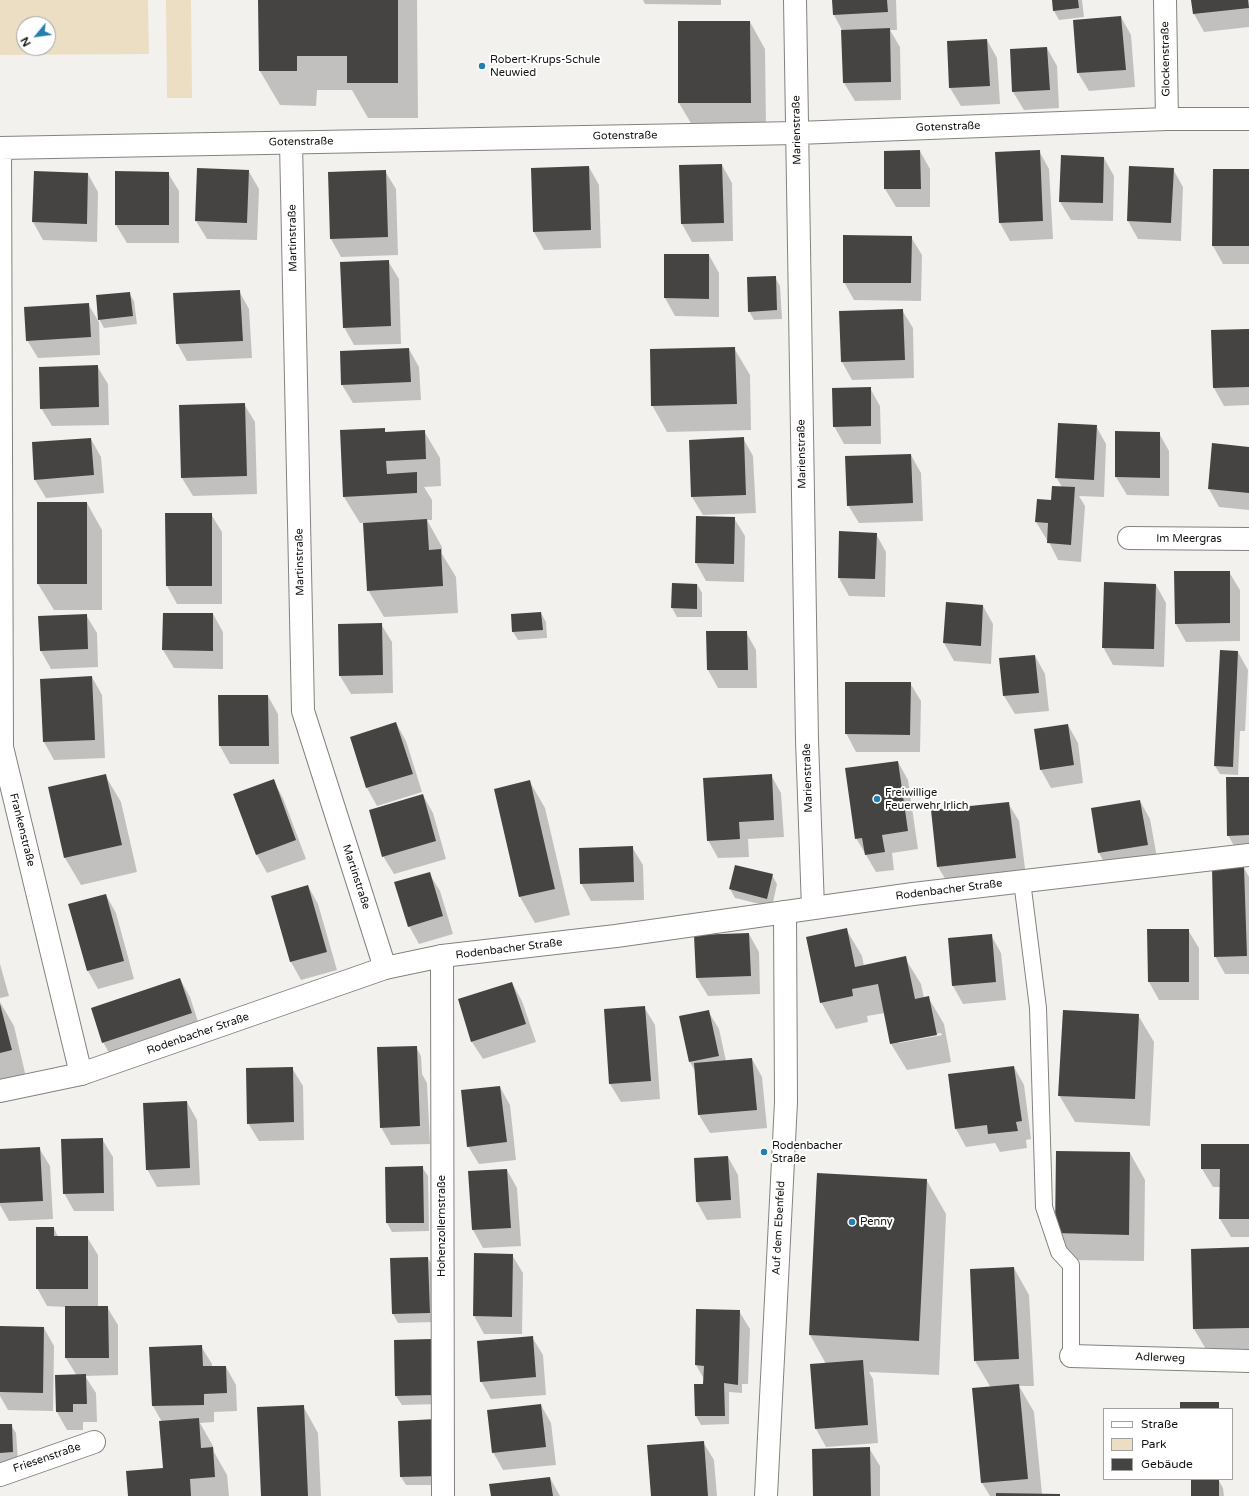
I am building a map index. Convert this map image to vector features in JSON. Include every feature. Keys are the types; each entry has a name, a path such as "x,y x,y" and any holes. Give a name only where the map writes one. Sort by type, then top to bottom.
{"street":[{"name":"Marienstraße","path":"795,0 807,740 813,908"},
{"name":"Glockenstraße","path":"1165,0 1167,119"},
{"name":"Gotenstraße","path":"0,148 797,133 1167,119 1249,120"},
{"name":"Martinstraße","path":"291,142 303,711 385,968"},
{"name":"Frankenstraße","path":"0,148 2,747 81,1074"},
{"name":"Im Meergras","path":"1129,538 1249,539"},
{"name":"Rodenbacher Straße","path":"0,1091 81,1074 385,968 442,956 616,936 913,894 1249,855"},
{"name":"Auf dem Ebenfeld","path":"766,1496 786,1102 785,912"},
{"name":"Hohenzollernstraße","path":"442,956 443,1496"},
{"name":"Adlerweg","path":"1071,1356 1249,1361"},
{"name":"Friesenstraße","path":"0,1475 94,1442"}],"lane":[{"path":"1022,881 1038,1008 1044,1207 1059,1252 1071,1265 1071,1356"}],"green space":[{"path":"0,0 148,0 149,54 56,55 56,16 16,16 16,55 0,55"},
{"path":"166,0 191,0 192,98 167,98"}],"building":[{"path":"258,0 398,0 398,83 347,83 347,56 297,56 297,71 259,71"},
{"path":"832,0 887,0 888,12 833,15"},
{"path":"1052,0 1078,0 1079,8 1053,11"},
{"path":"1191,0 1248,0 1249,8 1193,14"},
{"path":"1121,16 1126,70 1077,73 1073,20"},
{"path":"678,21 750,21 751,103 678,103"},
{"path":"890,28 891,82 843,83 841,30"},
{"path":"987,39 990,86 949,88 947,41"},
{"path":"1047,47 1050,90 1012,92 1010,49"},
{"path":"920,150 921,189 884,189 884,151"},
{"path":"1040,150 1043,221 999,223 995,152"},
{"path":"1061,155 1104,157 1103,203 1059,202"},
{"path":"722,164 724,223 681,224 679,165"},
{"path":"589,166 591,230 533,232 531,168"},
{"path":"1129,166 1174,168 1171,223 1127,221"},
{"path":"197,168 249,170 247,223 195,221"},
{"path":"1213,169 1249,169 1249,246 1212,246"},
{"path":"386,170 388,237 330,239 328,172"},
{"path":"34,171 88,173 87,224 32,222"},
{"path":"115,171 169,172 169,225 115,225"},
{"path":"843,235 912,236 911,283 843,283"},
{"path":"664,254 709,254 709,299 664,298"},
{"path":"389,260 391,326 343,328 340,262"},
{"path":"776,276 777,310 748,312 747,277"},
{"path":"240,290 243,341 176,344 173,293"},
{"path":"130,292 133,316 98,320 96,295"},
{"path":"89,303 91,337 26,341 24,307"},
{"path":"903,309 905,360 841,362 839,311"},
{"path":"1249,329 1249,387 1213,388 1211,330"},
{"path":"735,347 737,404 651,406 650,349"},
{"path":"409,348 411,382 341,385 340,351"},
{"path":"98,365 99,407 40,409 39,367"},
{"path":"871,387 871,426 833,427 832,388"},
{"path":"245,403 247,476 181,478 179,405"},
{"path":"1058,423 1097,425 1094,480 1055,478"},
{"path":"385,428 385,432 425,430 426,459 386,461 387,474 417,472 417,493 343,497 340,430"},
{"path":"1115,431 1160,432 1160,478 1115,477"},
{"path":"744,437 746,495 691,497 689,440"},
{"path":"91,438 94,475 34,480 32,442"},
{"path":"1212,443 1249,447 1249,493 1208,489"},
{"path":"911,454 913,503 847,506 845,456"},
{"path":"1052,486 1075,487 1071,545 1047,543 1048,523 1035,522 1037,499 1051,500"},
{"path":"37,502 87,502 87,584 37,584"},
{"path":"165,513 212,513 212,586 166,586"},
{"path":"696,516 735,517 734,564 695,563"},
{"path":"427,519 429,550 441,549 443,586 367,591 363,523"},
{"path":"839,531 877,533 875,579 838,578"},
{"path":"1174,571 1230,571 1230,623 1175,624"},
{"path":"1104,582 1156,584 1154,649 1102,648"},
{"path":"672,583 697,584 697,609 671,608"},
{"path":"946,602 983,605 981,646 943,643"},
{"path":"541,612 543,630 512,632 511,614"},
{"path":"163,613 213,613 213,651 162,650"},
{"path":"87,614 88,649 40,651 38,616"},
{"path":"382,623 383,675 339,676 338,624"},
{"path":"706,631 747,631 748,670 707,670"},
{"path":"1220,650 1238,651 1233,767 1214,766"},
{"path":"1035,655 1039,693 1003,696 999,658"},
{"path":"92,676 95,740 43,742 40,679"},
{"path":"845,682 911,682 910,735 845,734"},
{"path":"218,695 268,695 269,746 219,746"},
{"path":"396,722 413,774 366,788 350,737"},
{"path":"1068,724 1074,765 1040,770 1034,729"},
{"name":"Freiwillige Feuerwehr Irlich","path":"898,761 908,831 882,835 885,852 865,855 862,838 855,839 845,768"},
{"path":"106,774 122,845 64,858 48,787"},
{"path":"772,774 774,820 739,822 740,839 707,841 703,778"},
{"path":"1226,777 1249,777 1249,835 1227,836"},
{"path":"274,779 296,840 256,855 233,794"},
{"path":"530,780 555,889 519,897 494,789"},
{"path":"423,794 436,841 382,857 369,810"},
{"path":"1140,800 1148,845 1098,853 1091,808"},
{"path":"1009,802 1016,858 937,867 931,810"},
{"path":"633,846 634,882 580,884 579,848"},
{"path":"735,865 773,874 767,899 729,889"},
{"path":"1212,867 1244,867 1247,956 1214,957"},
{"path":"430,872 443,916 408,927 394,882"},
{"path":"308,885 327,952 290,962 271,896"},
{"path":"106,894 124,961 87,971 68,904"},
{"path":"847,928 855,967 906,956 915,999 929,996 937,1035 890,1044 878,984 852,989 853,996 820,1003 806,937"},
{"path":"1147,929 1189,929 1189,982 1148,982"},
{"path":"749,933 751,976 696,978 694,935"},
{"path":"992,934 996,982 952,986 948,938"},
{"path":"180,978 192,1013 102,1043 91,1008"},
{"path":"512,982 526,1024 471,1042 458,999"},
{"path":"0,1004 12,1050 0,1053"},
{"path":"645,1006 651,1081 609,1084 604,1009"},
{"path":"709,1010 719,1056 689,1062 679,1016"},
{"path":"1063,1010 1139,1014 1135,1099 1058,1096"},
{"path":"417,1046 420,1126 380,1128 377,1047"},
{"path":"752,1058 757,1110 698,1115 694,1063"},
{"path":"1014,1066 1022,1121 1016,1122 1018,1131 988,1134 987,1125 955,1129 948,1074"},
{"path":"293,1067 294,1122 247,1124 246,1068"},
{"path":"500,1086 507,1142 467,1147 461,1090"},
{"path":"187,1101 190,1168 146,1170 143,1103"},
{"path":"103,1138 104,1193 63,1194 61,1139"},
{"path":"1201,1144 1249,1144 1249,1219 1219,1219 1220,1169 1201,1169"},
{"path":"40,1147 43,1201 0,1203 0,1149"},
{"path":"1056,1151 1130,1152 1129,1235 1055,1233"},
{"path":"728,1156 731,1200 696,1202 694,1158"},
{"path":"423,1166 424,1223 386,1223 385,1167"},
{"path":"507,1169 511,1228 472,1230 468,1171"},
{"path":"817,1173 927,1179 919,1341 809,1335"},
{"path":"36,1227 54,1227 54,1236 88,1236 88,1289 36,1289"},
{"path":"1249,1247 1249,1328 1193,1329 1191,1249"},
{"path":"474,1253 513,1254 512,1317 473,1316"},
{"path":"428,1257 430,1313 392,1314 390,1258"},
{"path":"1014,1267 1019,1359 974,1361 970,1269"},
{"path":"65,1306 108,1306 109,1358 65,1358"},
{"path":"696,1309 740,1310 738,1385 724,1383 725,1416 695,1416 694,1384 703,1384 704,1366 695,1365"},
{"path":"0,1326 44,1327 43,1393 0,1392"},
{"path":"533,1336 536,1377 480,1382 477,1341"},
{"path":"432,1339 434,1395 395,1396 394,1340"},
{"path":"202,1345 203,1366 226,1366 227,1393 204,1394 204,1405 152,1406 149,1347"},
{"path":"863,1360 868,1425 815,1429 810,1364"},
{"path":"86,1374 87,1404 73,1404 73,1412 56,1412 55,1375"},
{"path":"1019,1384 1028,1479 981,1483 972,1388"},
{"path":"1180,1402 1219,1402 1219,1408 1180,1408"},
{"path":"541,1404 546,1447 492,1453 487,1410"},
{"path":"304,1405 308,1496 261,1496 257,1407"},
{"path":"199,1418 201,1448 213,1447 215,1477 190,1479 191,1496 128,1496 126,1471 163,1468 159,1421"},
{"path":"436,1419 438,1476 400,1477 398,1421"},
{"path":"0,1424 12,1424 13,1452 0,1453"},
{"path":"704,1441 708,1496 651,1496 647,1445"},
{"path":"870,1447 871,1496 813,1496 812,1449"},
{"path":"550,1477 553,1496 491,1496 489,1484"},
{"path":"1191,1480 1219,1480 1219,1496 1191,1496"},
{"path":"996,1493 1060,1494 1060,1496 996,1496"}],"place":[{"name":"Robert-Krups-Schule Neuwied","path":"482,66"},
{"name":"Freiwillige Feuerwehr Irlich","path":"877,799"},
{"name":"Rodenbacher Straße","path":"764,1152"},
{"name":"Penny","path":"852,1222"}]}
